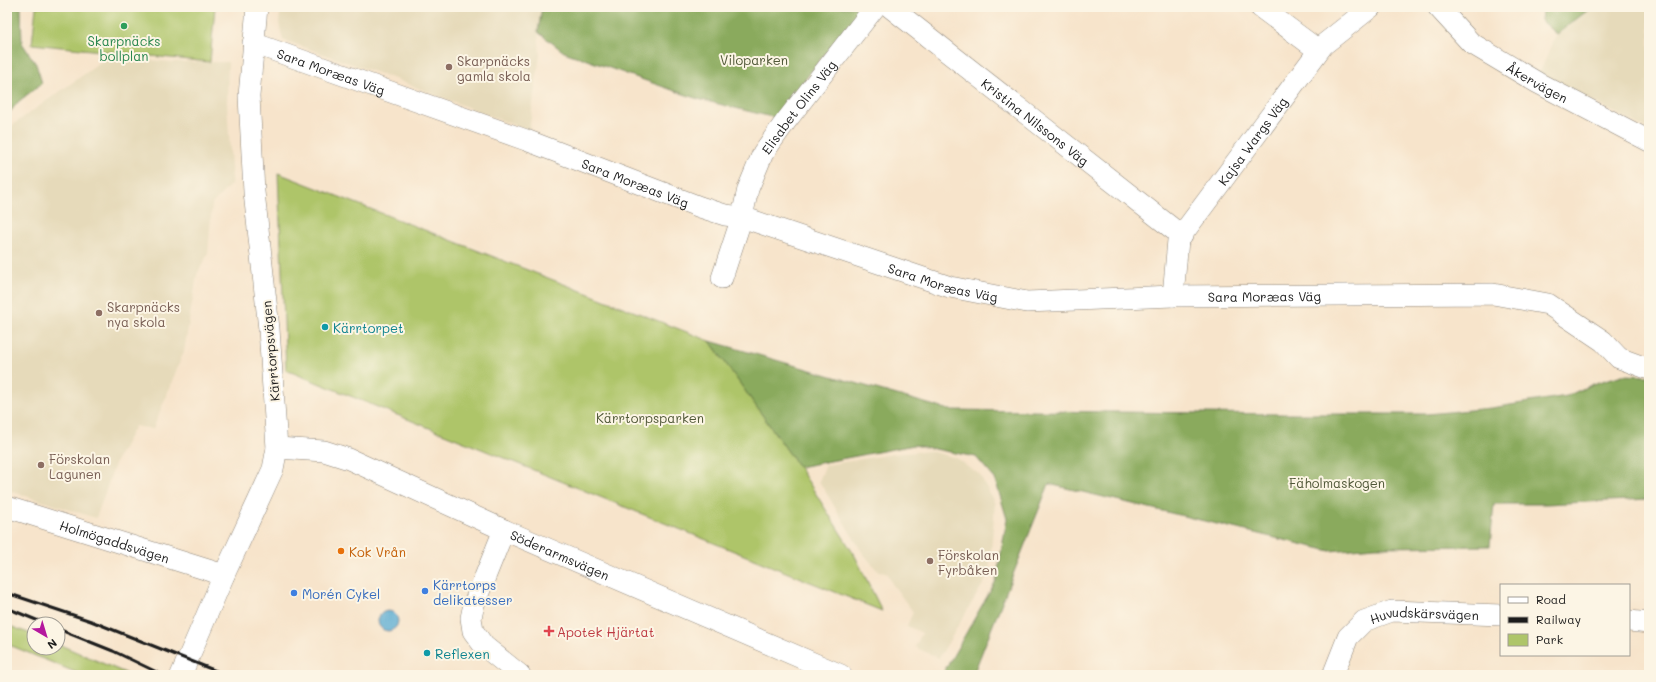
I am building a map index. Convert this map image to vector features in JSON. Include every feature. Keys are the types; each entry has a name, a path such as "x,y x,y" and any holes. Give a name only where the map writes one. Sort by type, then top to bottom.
{"street":[{"name":"Kärrtorpsvägen","path":"181,675 224,575 273,469 277,448 269,329 254,192 249,96 257,7"},
{"name":"Elisabet Olins Väg","path":"722,278 742,217 748,189 763,153 786,121 875,7"},
{"name":"Kristina Nilssons Väg","path":"890,7 1182,236"},
{"path":"1260,7 1318,50"},
{"name":"Kajsa Wargs Väg","path":"1173,296 1178,240 1318,50 1371,7"},
{"name":"Åkervägen","path":"1438,7 1471,43 1538,83 1649,141"},
{"name":"Sara Moræas Väg","path":"253,43 526,140 700,207 725,215 742,217 950,287 1027,302 1173,296 1493,294 1548,304 1603,341 1619,358 1649,369"},
{"name":"Söderarmsvägen","path":"277,448 324,451 349,459 504,530 840,675"},
{"name":"Holmögaddsvägen","path":"7,507 224,575"},
{"path":"504,530 474,604 471,618 473,631 484,646 520,675"},
{"name":"Huvudskärsvägen","path":"1333,675 1348,637 1364,621 1392,611 1500,615"},
{"path":"1630,621 1649,623"}],"shaded area":[{"name":"Skarpnäcks gamla skola","path":"281,7 542,7 538,32 540,54 529,131 395,79 283,40 279,23"},
{"path":"1592,7 1649,7 1649,130 1539,74 1557,34"},
{"name":"Skarpnäcks nya skola","path":"110,56 171,62 228,62 227,104 232,183 212,204 208,254 197,274 184,351 153,429 135,426 116,461 96,518 7,490 7,129"},
{"name":"Förskolan Fyrbåken","path":"930,451 956,458 980,475 995,504 989,574 939,658 915,647 922,633 907,626 913,612 891,582 888,574 877,570 862,552 819,481 826,465 894,454"}],"green space":[{"path":"7,7 21,7 22,43 36,64 42,83 18,102 7,116"},
{"name":"Skarpnäcks bollplan","path":"36,7 215,7 210,62 32,44"},
{"name":"Viloparken","path":"542,7 863,7 776,118 698,99 564,52 538,32"},
{"path":"1545,7 1592,7 1557,34 1541,20 1542,11"},
{"name":"Kärrtorpsparken","path":"278,173 710,341 799,467 855,556 882,611 286,370"},
{"name":"Fäholmaskogen","path":"710,341 949,410 1427,414 1491,408 1567,396 1593,384 1622,375 1649,376 1649,499 1546,504 1494,504 1490,546 1375,547 1330,551 1049,484 973,675 942,675 996,581 1007,519 995,479 976,457 914,445 799,467"},
{"path":"7,625 26,632 26,652 7,644"},
{"path":"66,647 130,675 82,675 36,656 66,656"}],"water":[{"path":"388,611 395,614 398,621 395,628 388,631 381,628 378,621 381,614"}],"railway":[{"path":"7,593 91,621 226,675"},
{"path":"7,608 26,616"},
{"path":"66,632 113,651 163,675"}],"place":[{"name":"Skarpnäcks bollplan","path":"124,26"},
{"name":"Skarpnäcks gamla skola","path":"449,67"},
{"name":"Skarpnäcks nya skola","path":"99,313"},
{"name":"Kärrtorpet","path":"325,327"},
{"name":"Förskolan Lagunen","path":"41,465"},
{"name":"Kok Vrån","path":"341,551"},
{"name":"Förskolan Fyrbåken","path":"930,561"},
{"name":"Kärrtorps delikatesser","path":"425,591"},
{"name":"Morén Cykel","path":"294,593"},
{"name":"Apotek Hjärtat","path":"549,631"},
{"name":"Reflexen","path":"427,653"}]}
